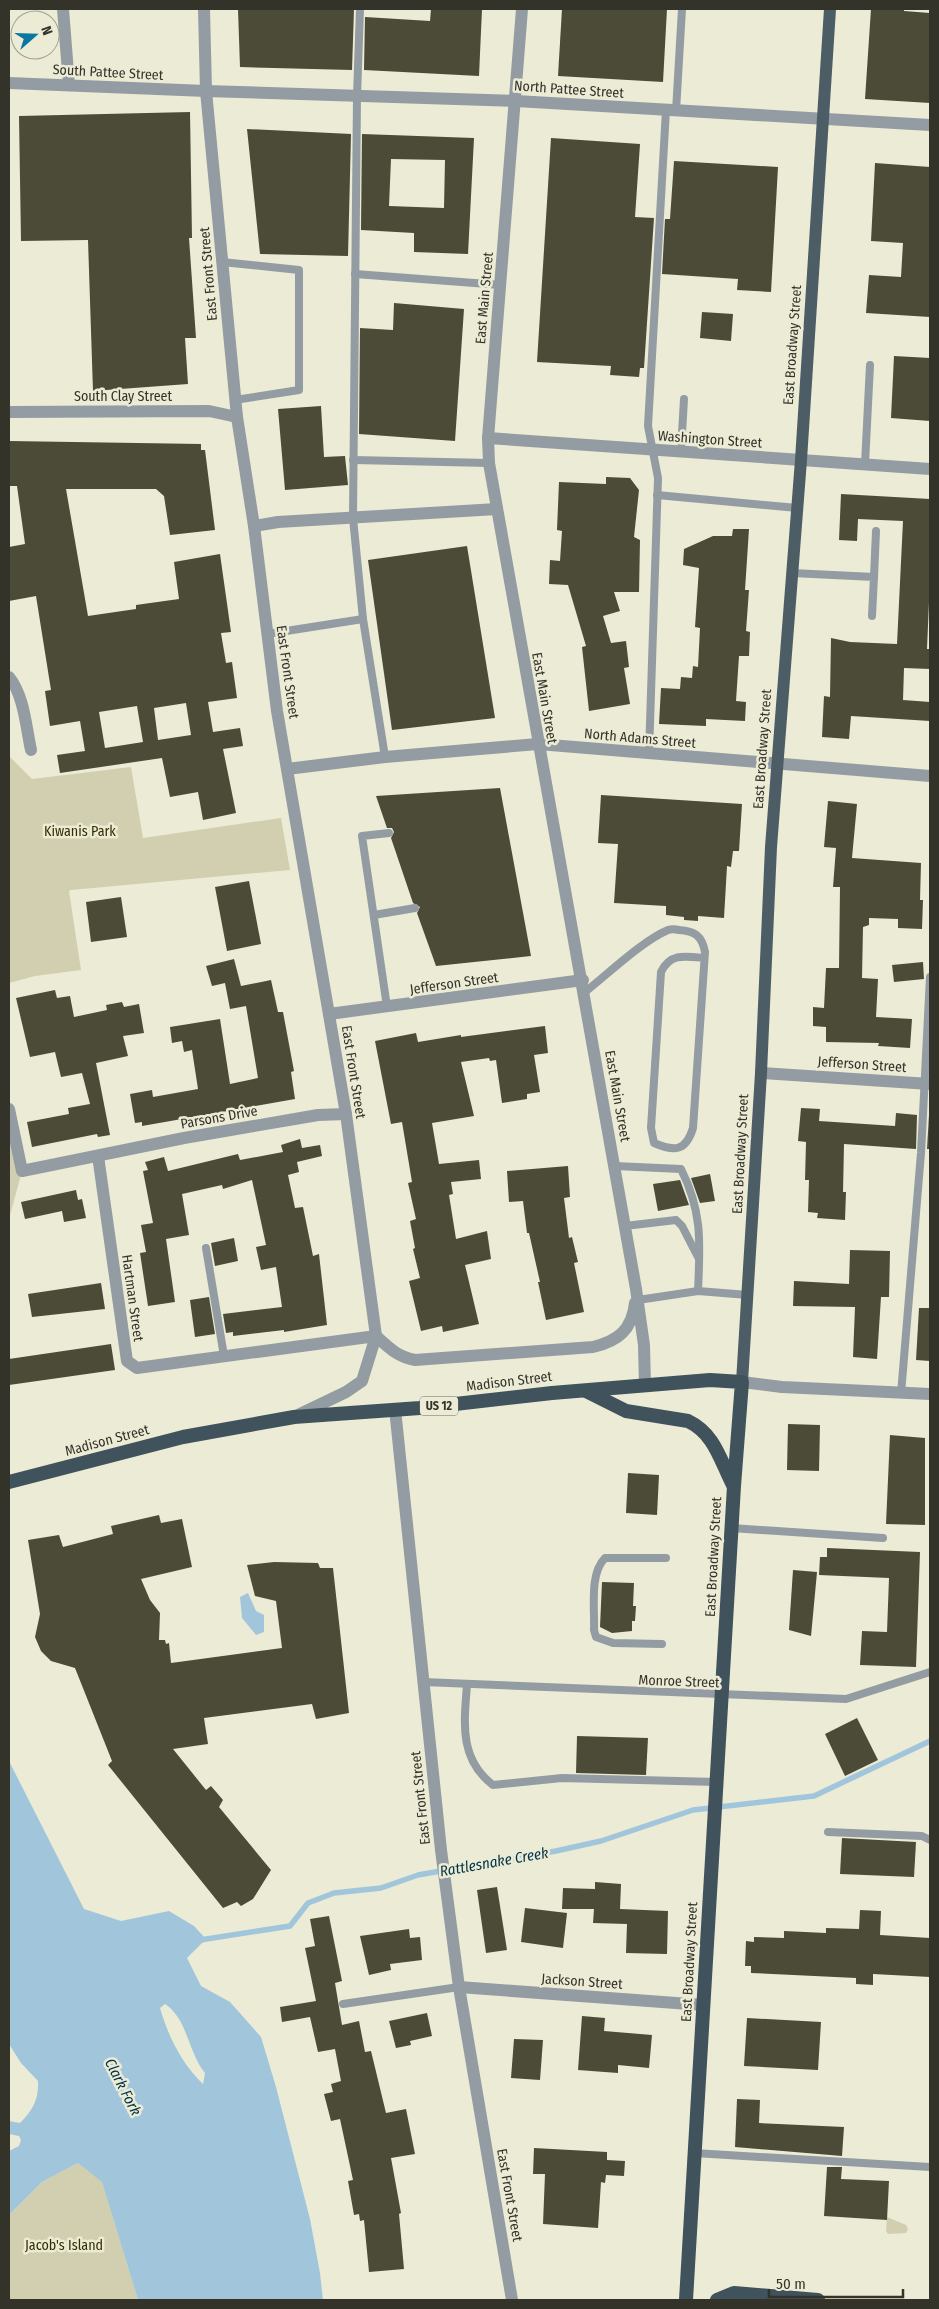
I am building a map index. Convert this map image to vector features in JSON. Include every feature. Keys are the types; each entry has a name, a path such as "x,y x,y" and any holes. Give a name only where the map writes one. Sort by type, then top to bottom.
{"highway":[{"name":"Madison Street","path":"9,1482 183,1437 294,1417 710,1380 742,1382"},
{"name":"East Broadway Street","path":"686,2300 731,1528 742,1382"},
{"path":"585,1390 626,1412 688,1421 696,1425 710,1437 734,1486"},
{"path":"717,2300 734,2294 818,2300"}],"main road":[{"name":"East Broadway Street","path":"742,1382 777,765 801,460 830,9"}],"street":[{"path":"63,9 68,85"},
{"name":"East Front Street","path":"204,9 206,92 237,417 254,526 267,634 287,770 346,1114 376,1336"},
{"name":"East Main Street","path":"522,9 488,438 489,463 538,744 584,986 637,1294 644,1345 645,1386"},
{"name":"South Pattee Street","path":"9,83 206,92"},
{"name":"North Pattee Street","path":"206,92 516,101 930,125"},
{"name":"South Clay Street","path":"9,412 209,411 237,417"},
{"name":"Washington Street","path":"488,438 930,469"},
{"path":"254,526 497,509"},
{"path":"9,677 14,683 20,698 31,750"},
{"name":"North Adams Street","path":"287,770 385,757 538,744 930,776"},
{"name":"Jefferson Street","path":"330,1014 584,986"},
{"name":"Jefferson Street","path":"761,1072 927,1083"},
{"path":"9,1109 22,1170 98,1156"},
{"name":"Parsons Drive","path":"98,1156 184,1138 318,1115 346,1114"},
{"name":"Hartman Street","path":"98,1156 127,1361 138,1368 376,1336"},
{"name":"Madison Street","path":"376,1336 393,1352 404,1358 415,1360 593,1347 614,1340 625,1332 633,1316 637,1294"},
{"path":"294,1417 346,1392 362,1381 376,1336"},
{"name":"Madison Street","path":"742,1382 901,1394 930,1394"},
{"name":"East Front Street","path":"395,1409 441,1850 460,1987 512,2300"},
{"name":"Jackson Street","path":"460,1987 703,2005"}],"lane":[{"path":"360,9 357,96 353,518 363,619 385,757"},
{"path":"649,754 658,478 648,426 671,111 682,9"},
{"path":"222,262 300,270 299,390 235,400"},
{"path":"355,274 501,285"},
{"path":"865,464 870,365"},
{"path":"681,451 684,399"},
{"path":"353,460 489,463"},
{"path":"657,496 797,508"},
{"path":"872,616 876,531"},
{"path":"792,572 874,577"},
{"path":"267,634 363,619"},
{"path":"388,1007 362,836 389,833"},
{"path":"374,915 415,908"},
{"path":"584,986 670,929 690,930 698,935 703,943 704,958 693,1128 689,1141 682,1146 670,1150 654,1143 651,1128 661,972 666,963 677,956 704,958"},
{"path":"901,1394 927,1083 930,977"},
{"path":"615,1166 681,1169 696,1204 699,1224 698,1292"},
{"path":"625,1226 676,1220 682,1226 699,1259"},
{"path":"206,1248 224,1356"},
{"path":"637,1294 698,1292 748,1294"},
{"path":"731,1528 883,1538"},
{"path":"662,1644 613,1643 596,1636 594,1630 595,1593 597,1568 605,1558 666,1558"},
{"name":"Monroe Street","path":"423,1682 846,1699 930,1672"},
{"path":"467,1685 465,1733 470,1756 476,1769 493,1785 562,1778 716,1782"},
{"path":"828,1832 922,1836 930,1840"},
{"path":"343,2004 460,1987"},
{"path":"694,2152 930,2167"}],"green space":[{"name":"Kiwanis Park","path":"9,756 32,779 131,767 143,838 281,818 290,870 71,890 69,891 81,970 35,976 9,983"},
{"path":"9,1109 22,1171 9,1219"},
{"name":"Jacob's Island","path":"78,2163 102,2181 138,2300 9,2300 9,2215 42,2182"},
{"path":"887,2217 906,2225 908,2229 906,2233 888,2234 886,2231"}],"water":[{"path":"248,1593 256,1611 264,1615 264,1632 256,1635 242,1618 240,1597"},
{"name":"Clark Fork","path":"9,1761 84,1909 121,1921 169,1911 194,1926 206,1939 187,1958 201,1986 230,2002 261,2037 310,2219 323,2300 138,2300 102,2182 78,2163 42,2182 9,2215 9,2151 19,2146 21,2140 19,2136 9,2134 9,2121 20,2123 32,2109 37,2093 38,2081 21,2063 9,2044","holes":["165,2004 179,2018 199,2065 205,2073 203,2084 182,2059 167,2029 160,2008"]}],"building":[{"path":"238,9 354,9 352,70 240,67"},
{"path":"431,9 482,9 479,76 364,70 365,17 430,21"},
{"path":"562,9 667,9 663,82 558,76"},
{"path":"871,9 904,9 904,11 930,13 930,103 865,99"},
{"path":"190,112 192,238 189,238 196,338 185,338 188,384 93,391 88,240 21,241 19,116"},
{"path":"247,129 351,134 348,256 260,254"},
{"path":"362,134 474,138 468,254 414,252 414,233 361,230","holes":["391,159 445,160 444,208 389,206"]},
{"path":"551,138 640,144 635,217 654,218 644,368 640,368 639,377 610,375 611,366 537,362"},
{"path":"674,161 778,167 771,292 737,290 738,279 662,274 665,219 670,219"},
{"path":"875,163 930,167 930,317 866,313 869,275 901,277 903,243 871,241"},
{"path":"394,303 464,309 455,441 359,434 360,328 393,330"},
{"path":"702,312 733,314 731,341 700,338"},
{"path":"894,356 930,358 930,421 891,418"},
{"path":"321,406 324,457 345,456 348,485 285,490 278,409"},
{"path":"9,441 201,444 201,450 205,450 215,530 170,535 164,496 156,489 66,489 88,616 136,609 136,605 179,599 174,562 220,554 231,632 221,633 226,663 232,662 237,698 208,702 213,732 240,728 243,746 223,749 236,813 203,820 198,792 170,797 162,758 60,773 57,755 85,751 80,721 50,726 45,691 51,690 36,596 9,601 9,547 25,544 17,486 9,486","holes":["186,703 191,735 158,740 154,708","137,706 143,742 105,748 99,712"]},
{"path":"606,477 630,478 639,490 634,537 640,540 639,592 614,592 620,611 603,616 611,643 626,641 629,667 624,668 630,704 589,711 582,647 586,646 568,585 549,584 550,560 560,561 562,531 557,530 559,482 606,484"},
{"path":"841,494 930,499 930,579 927,649 930,649 930,669 904,668 903,700 930,702 930,721 851,716 849,739 822,737 824,696 830,697 831,638 850,642 897,644 903,521 858,519 857,541 839,540"},
{"path":"733,529 749,529 745,590 749,590 746,631 750,632 749,656 739,656 736,701 746,702 745,721 706,719 706,726 659,724 661,688 680,689 681,677 692,678 693,666 698,667 700,628 695,627 699,568 683,565 684,549 713,536 732,536"},
{"path":"467,546 495,718 392,730 368,560"},
{"path":"500,788 531,956 436,966 417,913 420,907 413,903 391,838 394,832 392,828 387,828 376,796"},
{"path":"601,795 742,804 739,851 733,851 731,867 727,866 724,918 698,916 698,921 684,920 684,917 666,915 666,906 614,903 618,844 598,843"},
{"path":"828,801 857,804 852,858 921,863 920,900 923,900 922,929 898,928 898,919 869,918 869,925 863,927 862,978 878,979 876,1017 912,1019 910,1048 878,1046 879,1043 826,1042 826,1027 813,1026 813,1007 824,1008 826,968 839,968 840,887 833,887 836,848 824,847"},
{"path":"249,881 261,944 227,951 215,887"},
{"path":"121,897 127,937 91,942 86,902"},
{"path":"234,959 241,986 271,980 278,1012 283,1012 294,1071 291,1072 295,1099 142,1126 142,1122 135,1123 130,1094 152,1090 153,1097 198,1089 192,1050 184,1052 182,1041 172,1043 170,1027 220,1019 230,1084 258,1078 246,1006 230,1009 225,983 212,986 206,966"},
{"path":"923,962 924,979 894,982 892,965"},
{"path":"55,990 57,998 70,996 74,1017 107,1010 106,1005 122,1002 124,1007 139,1004 144,1033 123,1036 128,1056 96,1063 110,1135 98,1137 97,1134 32,1147 27,1122 69,1114 68,1108 90,1104 82,1073 61,1077 55,1052 30,1057 16,998"},
{"path":"545,1026 548,1053 534,1055 540,1092 527,1094 527,1099 502,1103 496,1060 490,1061 489,1058 461,1062 474,1116 432,1123 439,1164 479,1160 481,1179 451,1182 453,1194 449,1195 456,1239 487,1231 491,1259 465,1265 479,1324 443,1332 442,1326 421,1331 409,1281 420,1278 413,1249 415,1248 410,1221 416,1219 408,1183 412,1182 402,1122 391,1124 375,1041 416,1033 418,1042 461,1035 461,1037"},
{"path":"801,1108 820,1109 819,1121 895,1126 896,1113 917,1115 916,1149 844,1144 843,1192 846,1192 845,1220 817,1218 818,1213 808,1212 809,1180 805,1180 806,1142 798,1141"},
{"path":"929,1115 930,1149 927,1149"},
{"path":"300,1139 302,1148 320,1145 322,1156 297,1162 299,1172 288,1175 295,1208 303,1207 313,1256 319,1254 327,1325 284,1332 284,1330 233,1336 233,1332 226,1333 223,1314 282,1307 276,1267 261,1270 256,1247 266,1245 252,1180 223,1189 222,1185 182,1194 189,1235 166,1239 175,1302 148,1306 140,1253 146,1252 141,1225 153,1223 143,1171 148,1170 145,1162 164,1157 168,1171 238,1154 240,1160 283,1152 281,1145"},
{"path":"568,1166 570,1197 564,1198 569,1238 572,1237 578,1262 574,1263 584,1312 546,1320 538,1282 540,1282 529,1233 527,1233 523,1201 509,1202 507,1171"},
{"path":"710,1174 715,1201 700,1203 691,1178"},
{"path":"680,1180 689,1205 658,1211 653,1184"},
{"path":"76,1190 78,1200 82,1199 86,1218 64,1222 62,1211 25,1219 21,1202"},
{"path":"234,1238 238,1261 215,1266 211,1243"},
{"path":"850,1250 890,1251 889,1297 881,1297 877,1359 853,1357 855,1307 793,1306 794,1281 849,1284"},
{"path":"101,1283 105,1309 32,1317 28,1294"},
{"path":"209,1297 215,1334 195,1337 190,1300"},
{"path":"919,1308 930,1308 930,1361 916,1360"},
{"path":"111,1344 115,1370 9,1385 9,1359"},
{"path":"788,1424 820,1425 819,1471 787,1470"},
{"path":"890,1435 925,1438 925,1525 886,1524"},
{"path":"628,1473 659,1475 657,1515 626,1513"},
{"path":"159,1515 161,1523 182,1519 192,1567 141,1579 150,1600 160,1613 159,1640 165,1640 166,1644 169,1643 171,1663 282,1648 276,1601 255,1596 247,1565 274,1562 318,1563 320,1568 333,1568 349,1713 316,1719 312,1704 204,1718 208,1744 173,1749 206,1790 211,1786 223,1800 219,1807 271,1870 253,1899 241,1906 237,1902 223,1908 108,1765 112,1761 75,1668 51,1661 41,1651 35,1637 40,1614 28,1540 59,1535 63,1547 113,1534 111,1526"},
{"path":"827,1548 920,1552 916,1667 860,1665 862,1631 887,1632 889,1578 819,1575 820,1557 827,1557"},
{"path":"793,1570 817,1572 811,1636 789,1630"},
{"path":"602,1582 634,1583 633,1606 636,1606 635,1621 632,1621 632,1631 612,1633 600,1627"},
{"path":"857,1718 878,1760 845,1776 825,1734"},
{"path":"577,1736 648,1738 646,1775 576,1773"},
{"path":"842,1838 916,1842 914,1877 840,1874"},
{"path":"595,1882 621,1884 620,1909 668,1911 667,1954 626,1953 627,1924 593,1923 594,1909 562,1909 563,1888 595,1889"},
{"path":"497,1887 507,1950 486,1953 477,1890"},
{"path":"525,1908 567,1913 563,1948 521,1942"},
{"path":"860,1910 881,1911 880,1935 930,1938 930,1977 873,1974 873,1985 856,1984 856,1978 751,1973 751,1966 745,1966 746,1941 754,1942 754,1937 784,1938 784,1931 826,1933 826,1928 859,1929"},
{"path":"329,1916 342,1981 335,1983 342,2025 359,2021 365,2052 371,2051 386,2113 406,2109 415,2154 391,2158 401,2213 399,2214 404,2269 369,2272 364,2220 360,2221 359,2214 354,2215 348,2181 353,2180 340,2119 331,2121 324,2094 333,2092 331,2084 341,2081 335,2049 318,2052 310,2017 282,2022 280,2007 316,2001 305,1948 315,1946 310,1919"},
{"path":"409,1929 410,1938 420,1937 422,1960 390,1964 391,1970 369,1975 360,1936"},
{"path":"427,2013 432,2036 410,2041 411,2045 396,2048 389,2021"},
{"path":"582,2016 605,2018 604,2031 652,2035 649,2068 618,2065 618,2073 578,2070"},
{"path":"747,2018 821,2022 818,2070 744,2066"},
{"path":"514,2039 543,2040 540,2080 511,2078"},
{"path":"737,2099 760,2100 759,2123 844,2127 842,2156 735,2147"},
{"path":"534,2148 607,2152 607,2160 625,2161 624,2176 606,2175 605,2183 601,2182 598,2228 543,2224 545,2174 533,2174"},
{"path":"827,2167 842,2167 841,2179 889,2181 887,2220 824,2216"}],"waterway":[{"name":"Rattlesnake Creek","path":"200,1940 290,1926 308,1903 334,1893 381,1888 418,1875 556,1851 601,1841 693,1810 814,1796 930,1741"}]}
